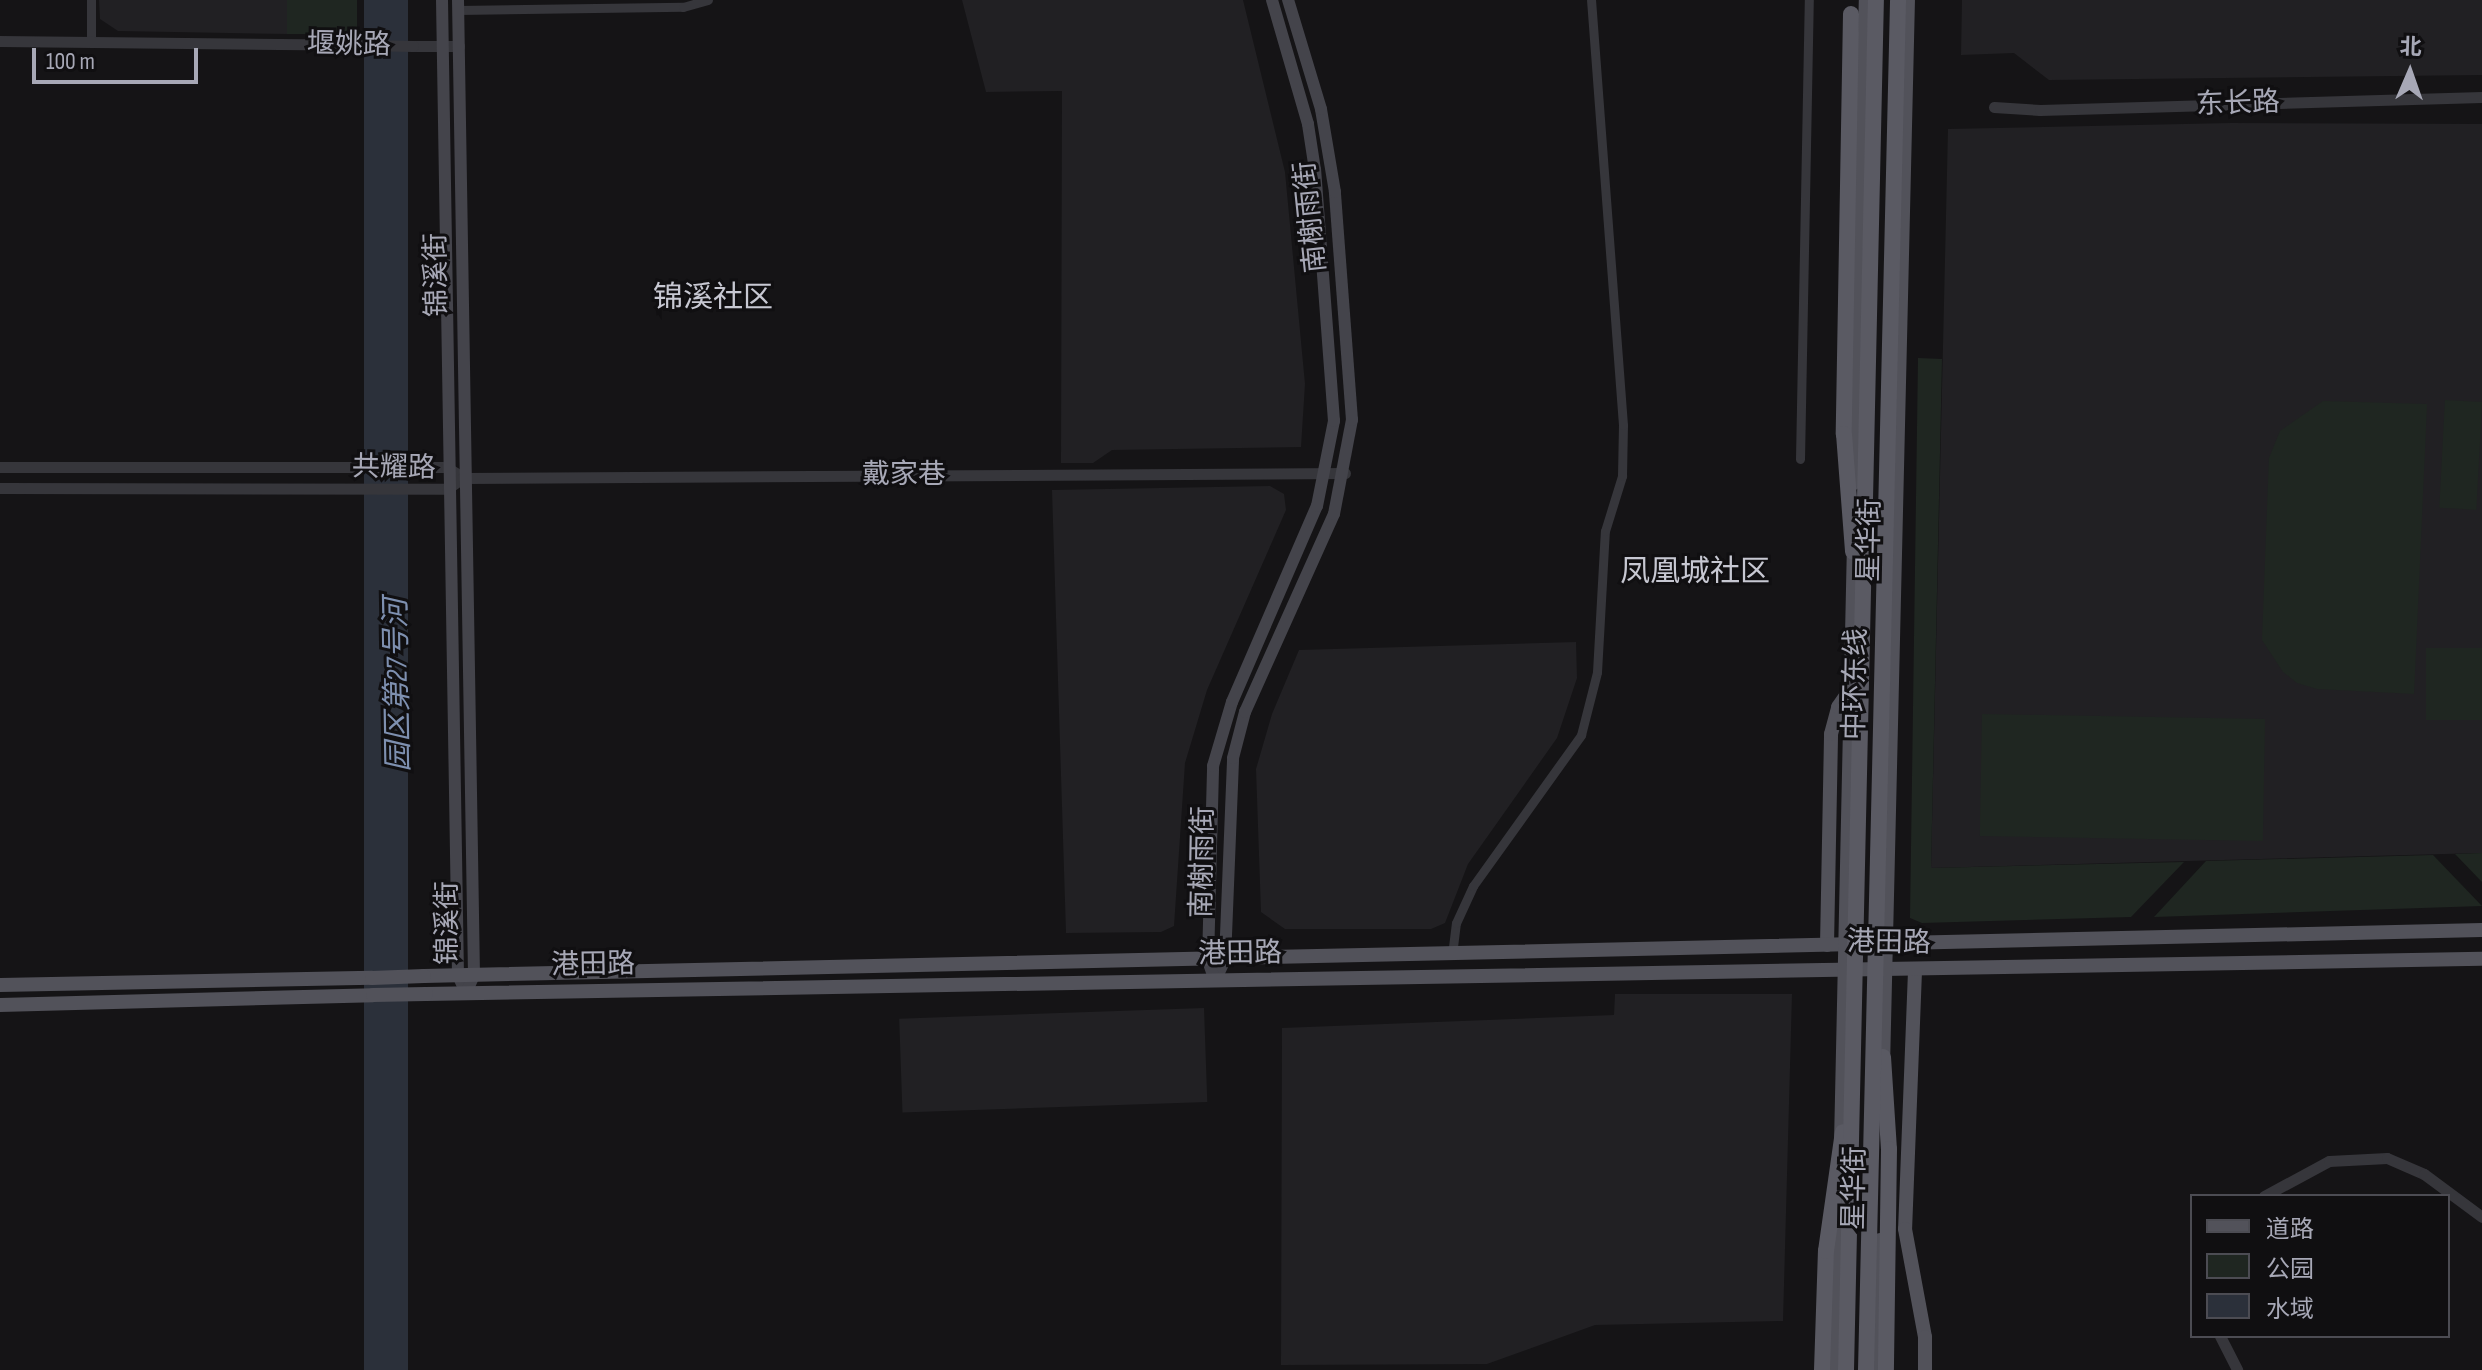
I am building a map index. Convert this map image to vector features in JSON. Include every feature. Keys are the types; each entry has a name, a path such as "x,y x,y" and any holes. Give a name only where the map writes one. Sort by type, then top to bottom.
{"highway":[{"name":"中环东线","path":"1846,1370 1876,0"},
{"name":"中环东线","path":"1866,1370 1898,0"},
{"path":"1852,7 1844,434 1860,641"},
{"path":"1883,1057 1889,1149 1883,1367"},
{"path":"1822,1370 1826,1251 1853,1059"}],"main road":[{"name":"锦溪街","path":"442,0 446,467 458,975 466,993"},
{"name":"南榭雨街","path":"1215,981 1208,961 1208,807 1220,736 1326,472 1334,383 1308,124 1272,0"},
{"name":"南榭雨街","path":"1215,981 1225,960 1233,758 1245,712 1334,514 1345,473 1352,420 1335,192 1321,109 1288,0"},
{"name":"星华街","path":"1836,1370 1866,0"},
{"name":"星华街","path":"1883,1057 1908,0"},
{"name":"锦溪街","path":"458,5 463,478 474,975 466,993"},
{"path":"1827,945 1831,734 1838,707 1852,687"},
{"name":"港田路","path":"0,985 1208,961 2482,930"},
{"name":"港田路","path":"0,1005 466,993 1846,968 1915,971 2482,959"},
{"path":"1915,971 1905,1229 1925,1337 1925,1370"}],"street":[{"path":"91,0 91,42"},
{"path":"458,5 683,7 708,0"},
{"path":"1452,955 1456,923 1473,886 1581,735 1597,672 1605,531 1622,476 1623,425 1591,0"},
{"path":"1800,459 1809,0"},
{"name":"堰姚路","path":"0,41 459,46"},
{"name":"东长路","path":"1994,107 2040,110 2482,97"},
{"name":"共耀路","path":"0,467 446,467 463,478 447,489 0,488"},
{"name":"戴家巷","path":"463,478 1345,473"},
{"path":"2268,1194 2329,1161 2387,1158 2424,1174 2482,1217"},
{"path":"2221,1338 2237,1370"}],"shaded area":[{"path":"99,0 287,0 289,34 118,31 100,19"},
{"path":"962,0 1243,0 1285,172 1305,384 1301,447 1112,450 1093,463 1061,463 1062,91 986,92"},
{"path":"1962,0 2482,0 2482,75 2049,80 2014,53 1961,55"},
{"path":"2231,123 2482,124 2482,853 1931,868 1948,129"},
{"path":"1270,486 1284,494 1286,510 1207,690 1185,763 1174,926 1161,932 1066,933 1052,490"},
{"path":"1576,642 1577,678 1557,738 1468,864 1445,923 1431,929 1285,929 1261,912 1256,769 1272,714 1299,650"},
{"path":"1615,994 1792,994 1783,1321 1595,1325 1487,1364 1281,1365 1282,1028 1614,1015"},
{"path":"1204,1008 1207,1102 902,1113 899,1019"}],"green space":[{"path":"287,0 357,0 357,34 287,34"},
{"path":"1918,358 1942,359 1931,868 2184,862 2131,917 1922,923 1910,918"},
{"path":"2445,400 2482,402 2476,510 2439,508"},
{"path":"2323,401 2427,404 2414,694 2317,689 2297,683 2283,672 2262,640 2269,458 2280,431"},
{"path":"2426,648 2482,648 2482,720 2426,720"},
{"path":"1982,714 2265,719 2263,841 1980,836"},
{"path":"2482,853 2482,882 2455,854"},
{"path":"2433,855 2482,906 2154,917 2206,861"}],"water":[{"name":"园区第27号河","path":"364,0 408,0 408,1370 364,1370"}],"district":[{"name":"锦溪社区","path":"713,298"},
{"name":"凤凰城社区","path":"1695,572"}]}
